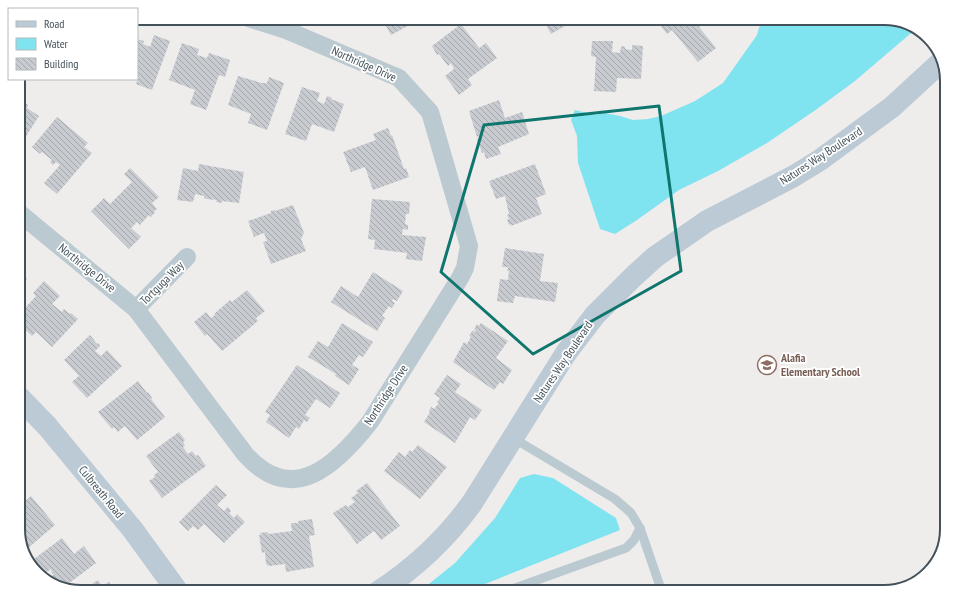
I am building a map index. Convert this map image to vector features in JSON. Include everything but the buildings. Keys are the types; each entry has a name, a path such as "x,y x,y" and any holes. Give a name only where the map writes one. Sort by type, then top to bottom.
{"street":[{"name":"Northridge Drive","path":"25,218 136,309 254,464 264,472 277,477 297,479 305,478 319,472 343,454 370,422 460,278 465,268 469,246 430,112 399,78 290,25"},
{"name":"Natures Way Boulevard","path":"388,585 410,569 432,550 453,528 472,504 566,353 579,335 614,295 634,276 655,257 707,221 794,176 820,160 892,107 938,66"},
{"name":"Tortguga Way","path":"136,309 188,257"},
{"name":"Culbreath Road","path":"25,403 47,426 133,530 173,585"}],"lane":[{"path":"513,438 615,499 631,513 640,528 660,585"},
{"path":"523,585 626,548 634,540 640,528"}],"highlighted area":[{"path":"659,106 681,271 533,354 441,272 484,125"}],"water":[{"path":"760,25 891,25 912,32 855,81 767,143 718,171 679,190 615,234 600,229 578,163 577,136 571,120 575,110 595,115 605,113 633,120 661,116 695,101 723,83 757,35"},
{"path":"534,474 553,478 616,518 620,530 482,585 428,585 455,563 495,518 520,478"}],"place":[{"name":"Alafia Elementary School","path":"767,365"}]}
